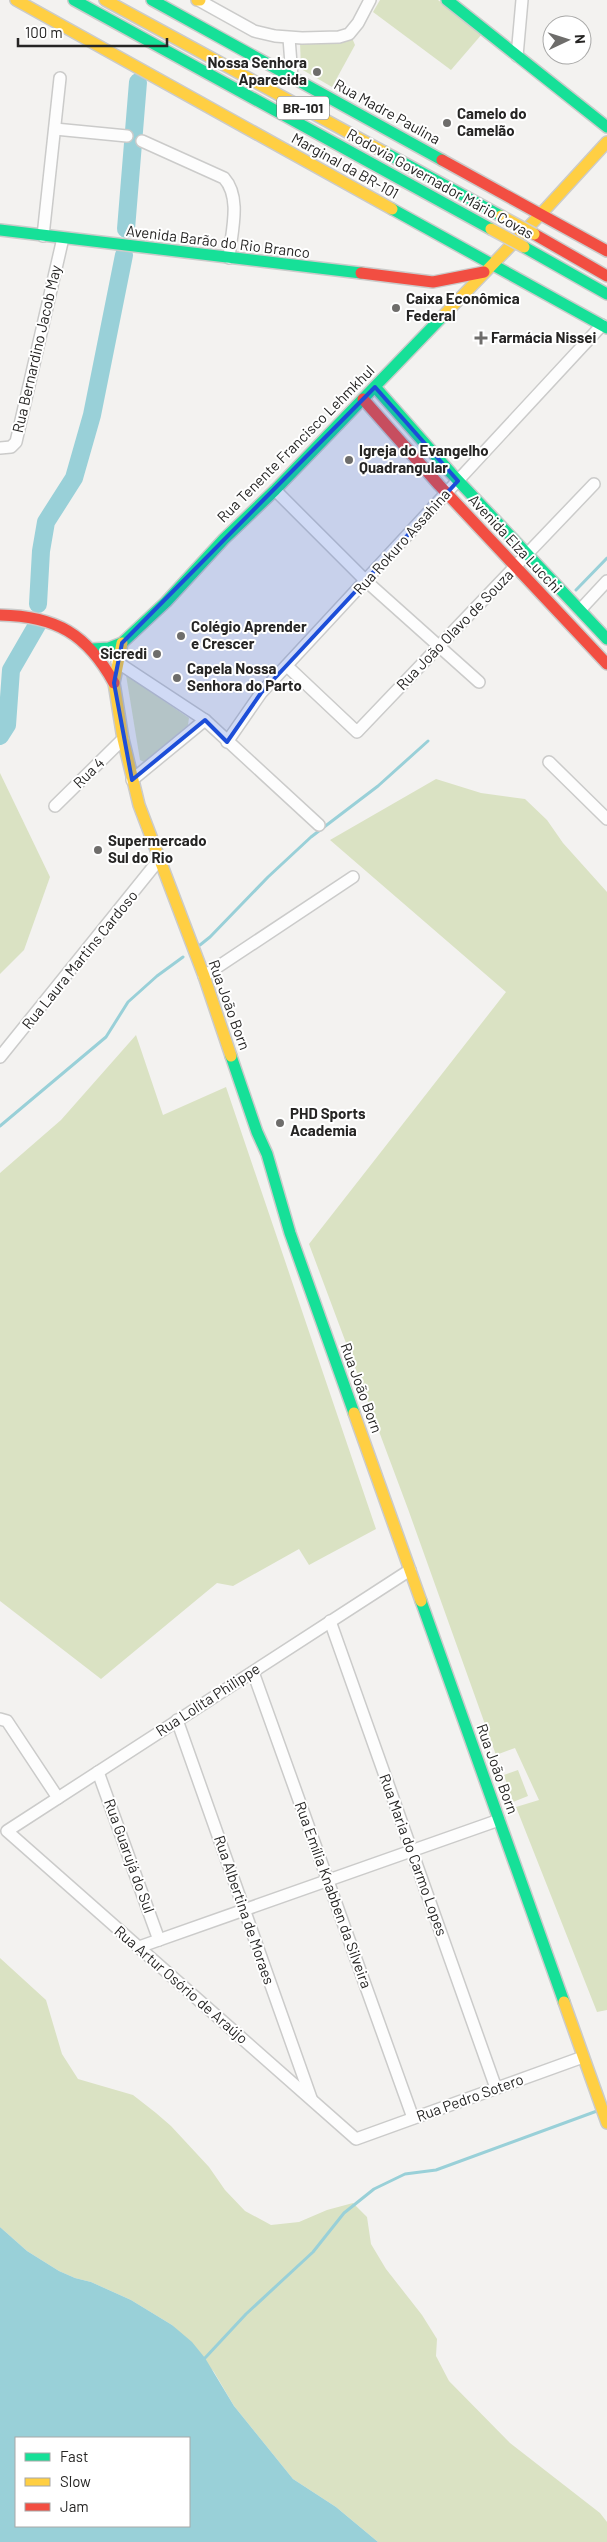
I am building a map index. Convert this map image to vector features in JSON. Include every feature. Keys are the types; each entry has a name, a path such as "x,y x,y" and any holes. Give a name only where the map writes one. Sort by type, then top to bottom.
{"main road":[{"name":"Marginal da BR-101","path":"16,0 488,268 511,275 604,326"},
{"name":"Rodovia Governador Mário Covas","path":"74,0 607,294"},
{"name":"Rodovia Governador Mário Covas","path":"105,0 534,234 607,276"},
{"name":"Rua Madre Paulina","path":"152,0 607,251"},
{"path":"447,0 607,127"},
{"name":"Rua Tenente Francisco Lehmkhul","path":"122,643 175,593 224,539 275,490 375,387 541,214 607,142"},
{"name":"Avenida Barão do Rio Branco","path":"0,230 433,282 488,268"},
{"path":"507,248 507,267 511,275"},
{"path":"433,282 443,295 445,313"},
{"name":"Avenida Elza Lucchi","path":"375,387 458,481 607,639"},
{"name":"Avenida Elza Lucchi","path":"363,399 446,493 607,664"},
{"path":"0,615 20,614 66,627 92,648 105,664 114,683"},
{"path":"92,648 109,648 122,643"},
{"path":"114,683 122,643"},
{"name":"Rua João Born","path":"114,683 123,740 138,805 158,861 204,976 257,1132 267,1154 290,1233 606,2119"}],"street":[{"path":"199,0 254,31 288,38 339,37 349,34 358,23 370,0"},
{"path":"517,56 522,0"},
{"path":"288,38 292,77"},
{"path":"43,236 60,78"},
{"path":"55,129 127,136"},
{"path":"142,141 224,178 231,186 235,197 229,258"},
{"name":"Rua Bernardino Jacob May","path":"0,448 11,447 16,442 63,238"},
{"name":"Rua Rokuro Assahina","path":"227,742 261,694 446,493 604,326"},
{"name":"Rua João Olavo de Souza","path":"287,666 357,732 594,484"},
{"path":"275,490 366,581 438,648 479,682"},
{"path":"580,610 607,581"},
{"path":"117,662 205,720 319,825"},
{"path":"132,780 205,720"},
{"name":"Rua 4","path":"55,806 123,740"},
{"path":"549,762 607,819"},
{"name":"Rua Laura Martins Cardoso","path":"0,1057 158,861"},
{"path":"204,976 353,877"},
{"name":"Rua Lolita Philippe","path":"7,1831 410,1570"},
{"name":"Rua Maria do Carmo Lopes","path":"330,1621 496,2088"},
{"name":"Rua Emília Knabben da Silveira","path":"253,1672 413,2118"},
{"path":"0,1719 7,1721 58,1798"},
{"name":"Rua Albertina de Moraes","path":"177,1720 311,2099"},
{"name":"Rua Guarujá do Sul","path":"98,1772 159,1940"},
{"path":"139,1947 499,1820"},
{"name":"Rua Artur Osório de Araújo","path":"7,1831 356,2139"},
{"name":"Rua Pedro Sotero","path":"356,2139 584,2056"}],"highlighted area":[{"path":"375,387 458,481 261,693 227,742 205,720 132,780 114,683 122,643"}],"green space":[{"path":"380,0 438,0 482,34 451,70 373,12"},
{"path":"352,38 355,45 332,87 301,69 300,42"},
{"path":"126,675 189,718 188,725 144,762 140,760"},
{"path":"0,773 50,877 24,950 0,974"},
{"path":"436,779 481,793 525,799 547,820 563,843 607,892 607,2010 597,2012 516,1807 539,1800 515,1748 496,1755 408,1509 309,1244 506,992 330,840"},
{"path":"136,1035 163,1115 226,1087 376,1529 309,1565 299,1549 233,1586 217,1583 101,1679 0,1601 0,1173 61,1120"},
{"path":"518,1770 528,1796 513,1802 504,1775"},
{"path":"0,1958 46,2000 62,2054 78,2079 133,2095 156,2113 171,2126 209,2167 225,2190 245,2211 271,2225 299,2222 327,2210 353,2203 367,2217 371,2244 386,2269 422,2315 437,2339 436,2356 449,2381 510,2443 600,2513 607,2522 607,2542 378,2542 336,2507 293,2479 234,2406 214,2372 172,2325 131,2300 91,2282 59,2271 27,2251 0,2227"}],"water":[{"path":"0,2227 27,2251 59,2271 91,2282 131,2300 172,2325 192,2342 205,2358 234,2406 293,2479 336,2507 378,2542 0,2542"}],"waterway":[{"path":"126,229 138,82"},
{"path":"38,604 41,551 46,522 74,478 92,415 124,255"},
{"path":"576,590 607,558"},
{"path":"0,736 7,725 11,670 37,625"},
{"path":"200,945 311,837 378,786 428,741"},
{"path":"0,1126 106,1037 128,1002 157,976 183,957"},
{"path":"205,2358 246,2314 313,2252 344,2213 374,2189 405,2174 436,2170 597,2111"}],"traffic: fast":[{"path":"74,0 491,229"},
{"path":"152,0 442,160"},
{"path":"447,0 607,127"},
{"path":"384,152 501,216"},
{"path":"392,209 607,328"},
{"path":"0,230 361,273"},
{"path":"524,247 607,294"},
{"path":"92,649 109,648 122,643 166,602 224,539 275,490 442,317"},
{"path":"375,387 451,473 607,639"},
{"path":"231,1056 257,1132 267,1154 290,1233 354,1413"},
{"path":"421,1601 564,2002"}],"traffic: slow":[{"path":"16,0 392,209"},
{"path":"105,0 384,152"},
{"path":"541,214 607,142"},
{"path":"442,317 541,214"},
{"path":"501,216 534,234"},
{"path":"491,229 524,247"},
{"path":"122,643 114,683 123,739 139,805 204,976 231,1056"},
{"path":"354,1413 421,1601"},
{"path":"564,2002 607,2123"}],"traffic: jam":[{"path":"442,160 607,251"},
{"path":"534,234 607,276"},
{"path":"361,273 433,282 484,272"},
{"path":"363,399 439,485 607,664"},
{"path":"0,615 38,619 68,631 93,652 114,683"}],"place":[{"name":"Nossa Senhora Aparecida","path":"317,72"},
{"name":"Camelo do Camelão","path":"447,123"},
{"name":"Caixa Econômica Federal","path":"396,308"},
{"name":"Farmácia Nissei","path":"481,338"},
{"name":"Igreja do Evangelho Quadrangular","path":"349,460"},
{"name":"Colégio Aprender e Crescer","path":"181,636"},
{"name":"Sicredi","path":"157,654"},
{"name":"Capela Nossa Senhora do Parto","path":"177,678"},
{"name":"Supermercado Sul do Rio","path":"98,850"},
{"name":"PHD Sports Academia","path":"280,1123"}]}
